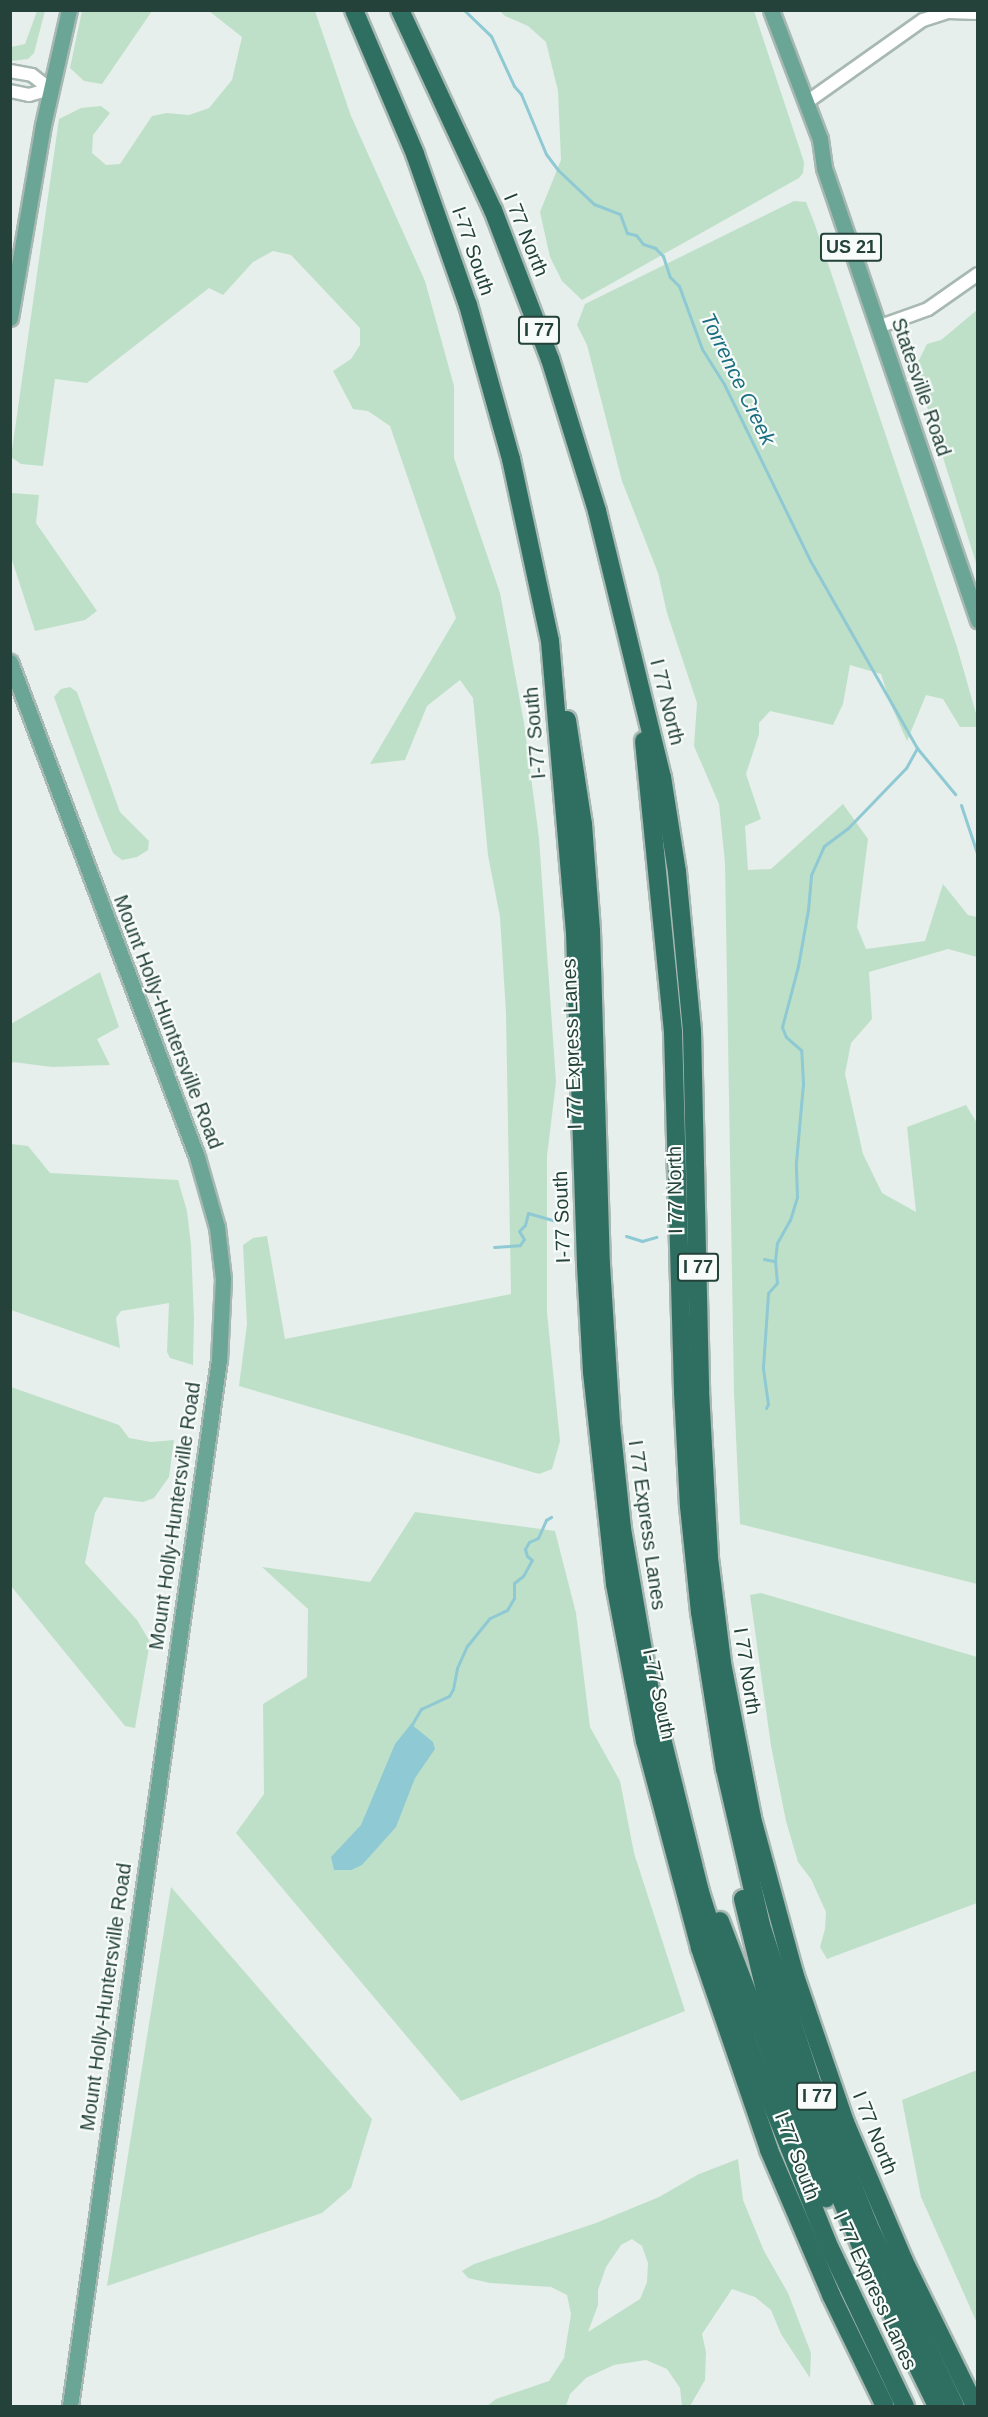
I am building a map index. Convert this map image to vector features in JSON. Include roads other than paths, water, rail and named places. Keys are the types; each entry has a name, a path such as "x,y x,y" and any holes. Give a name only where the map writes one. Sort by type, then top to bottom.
{"highway":[{"name":"I-77 South","path":"354,10 415,153 468,305 511,459 550,641 575,932 586,1265 592,1372 608,1531 624,1637 645,1741 671,1845 723,2019 786,2191 831,2295 885,2406"},
{"name":"I 77 North","path":"400,10 493,210 550,359 600,521 664,788 684,936 695,1083 700,1391 705,1505 715,1610 739,1756 779,1920 827,2073 885,2217 975,2406"},
{"name":"I 77 Express Lanes","path":"550,641 576,772 588,878 594,985 603,1318 616,1477 639,1634 672,1790 712,1933 766,2094 827,2242 905,2406"},
{"name":"I 77 Express Lanes","path":"634,665 665,927 673,1032 683,1392 689,1506 700,1612 725,1769 761,1925 810,2078 880,2251 955,2406"},
{"path":"725,1769 743,1899 777,2033 845,2212 937,2406"},
{"path":"672,1790 801,2137 862,2280 924,2406"}],"main road":[{"path":"10,318 50,90 69,10"},
{"name":"Statesville Road","path":"771,10 820,139 824,168"},
{"name":"Statesville Road","path":"780,38 810,143 824,168 978,621"},
{"name":"Mount Holly-Huntersville Road","path":"10,662 197,1157 217,1227 223,1279 219,1360 70,2406"}],"street":[{"path":"807,102 923,20 948,12 978,13"},
{"path":"10,71 32,75 50,90"},
{"path":"10,91 29,95 50,90"},
{"path":"878,327 928,309 978,274"}],"water":[{"path":"411,1724 433,1742 435,1749 415,1778 396,1827 362,1865 351,1870 334,1870 331,1857 361,1825 395,1744"}],"waterway":[{"name":"Torrence Creek","path":"464,10 491,36 514,86 521,94 546,154 558,170 594,204 620,214 627,233 636,235 643,244 655,248 663,256 670,277 679,286 702,349 724,384 811,562 917,748 955,794"},
{"path":"766,1408 768,1404 763,1367 768,1293 777,1283 775,1261 777,1243 790,1220 797,1197 796,1162 803,1083 801,1050 786,1037 782,1027 798,966 808,910 811,875 824,846 848,828 906,768 917,748"},
{"name":"Torrence Creek","path":"961,805 978,856"},
{"path":"494,1247 520,1245 524,1239 519,1231 525,1225 528,1213 556,1221"},
{"path":"626,1236 642,1241 656,1237"},
{"path":"764,1259 774,1261"},
{"path":"411,1726 421,1709 449,1696 453,1689 457,1668 467,1646 490,1618 507,1610 514,1598 514,1583 523,1576 532,1560 527,1556 525,1549 529,1542 538,1538 546,1520 551,1517"}]}
